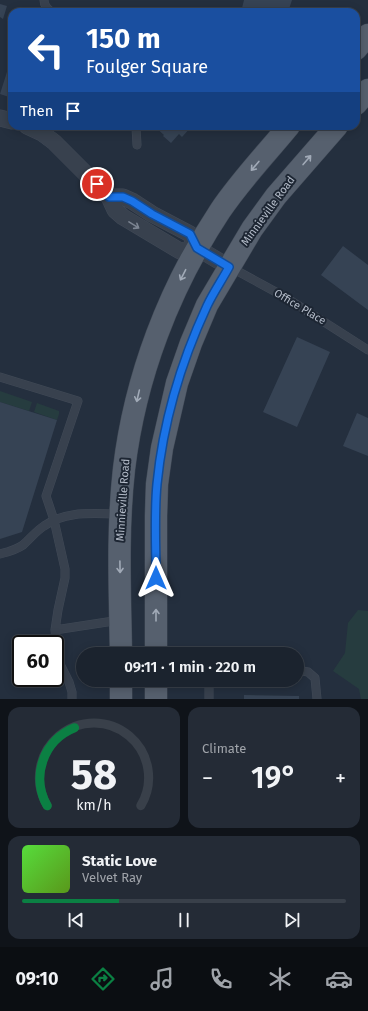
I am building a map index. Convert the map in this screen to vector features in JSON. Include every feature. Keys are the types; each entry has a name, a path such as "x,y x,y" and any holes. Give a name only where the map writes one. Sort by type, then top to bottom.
{"main road":[{"path":"360,44 368,35"},
{"path":"360,99 368,90"},
{"name":"Minnieville Road","path":"121,647 120,561 124,469 133,417 145,366 172,298 197,248 221,210 244,179 286,130"},
{"name":"Minnieville Road","path":"156,647 157,484 162,448 177,383 191,343 207,305 252,229 276,196 334,130"},
{"path":"121,687 121,699"},
{"path":"156,687 156,699"}],"street":[{"path":"43,130 109,197 118,213 139,228 180,251 197,248 229,267"}],"lane":[{"path":"136,130 137,145"},
{"name":"Office Place","path":"229,267 285,297 368,350"},
{"path":"0,377 78,400 46,496 54,520 66,570 58,610 56,630 58,660 69,682 72,692 72,699"},
{"path":"0,554 12,551 23,545 43,526 54,520 73,514 121,514"},
{"path":"56,630 120,620"},
{"path":"304,671 308,672 315,678 316,699"},
{"path":"209,687 209,699"}],"green space":[{"path":"0,391 32,402 29,411 0,402"},
{"path":"37,403 59,411 57,420 34,412"},
{"path":"358,610 368,611 368,699 361,699 359,689 333,671 345,653 348,623"}],"building":[{"path":"244,0 292,0 289,8 242,8"},
{"path":"0,4 7,6 3,19 0,17"},
{"path":"8,69 8,97 0,94"},
{"path":"158,130 188,130 182,137 179,134 171,143 163,136 164,135"},
{"path":"343,246 368,265 368,310 321,275"},
{"path":"297,337 330,352 297,427 263,412"},
{"path":"0,402 57,420 22,532 0,539"},
{"path":"357,413 368,418 368,456 343,446"},
{"path":"244,695 299,696 299,699 244,699"}],"route":[{"path":"97,184 109,197 123,197 128,199 152,214 190,234 197,248 229,267 207,305 191,343 177,383 162,448 157,484 156,578"}]}
